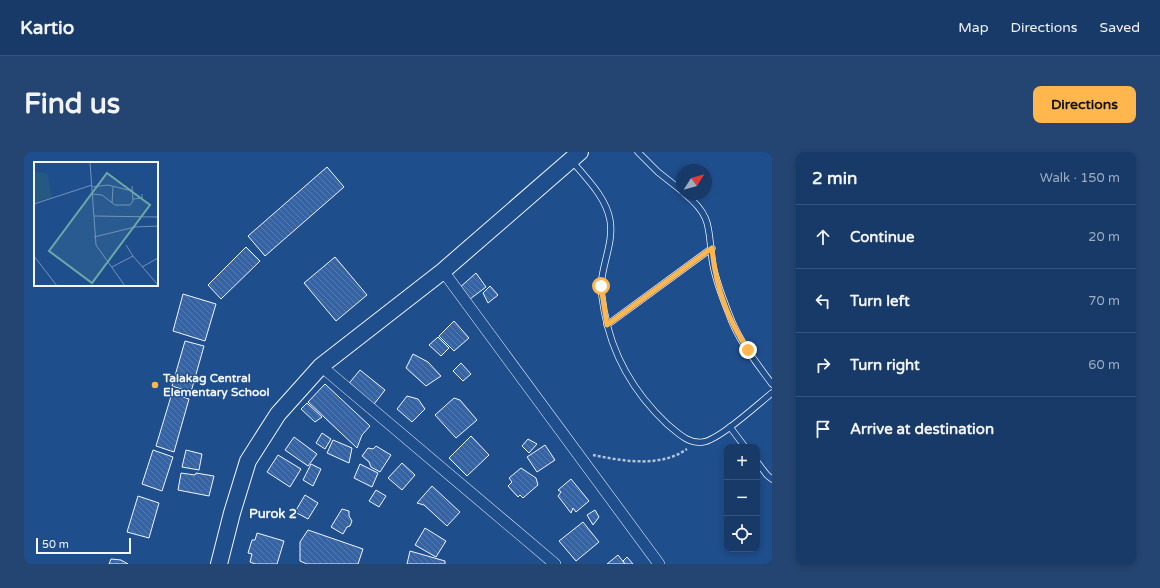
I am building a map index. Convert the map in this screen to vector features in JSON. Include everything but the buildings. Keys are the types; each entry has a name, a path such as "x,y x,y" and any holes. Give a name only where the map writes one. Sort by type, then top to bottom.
{"main road":[{"path":"220,564 232,513 248,461 278,414 321,366 443,271 576,156"}],"street":[{"path":"443,271 659,564"},
{"path":"321,366 555,564"}],"lane":[{"path":"638,152 658,172 676,186"},
{"path":"576,156 607,207 611,221 610,242 601,286 607,325 613,347 625,371 640,395 655,412 683,438 695,443 705,442 714,438 772,394"},
{"path":"691,200 702,211 709,225 713,265 729,316 738,335 772,384"},
{"path":"607,325 712,248"},
{"path":"730,427 743,444"},
{"path":"760,466 772,479"}],"path":[{"path":"577,453 634,462 658,459 678,454 695,443"}],"place":[{"name":"Talakag Central Elementary School","path":"155,385"}],"district":[{"name":"Purok 2","path":"273,513"}],"route":[{"path":"601,286 607,325 712,248 713,265 729,316 738,335 748,350"}]}
